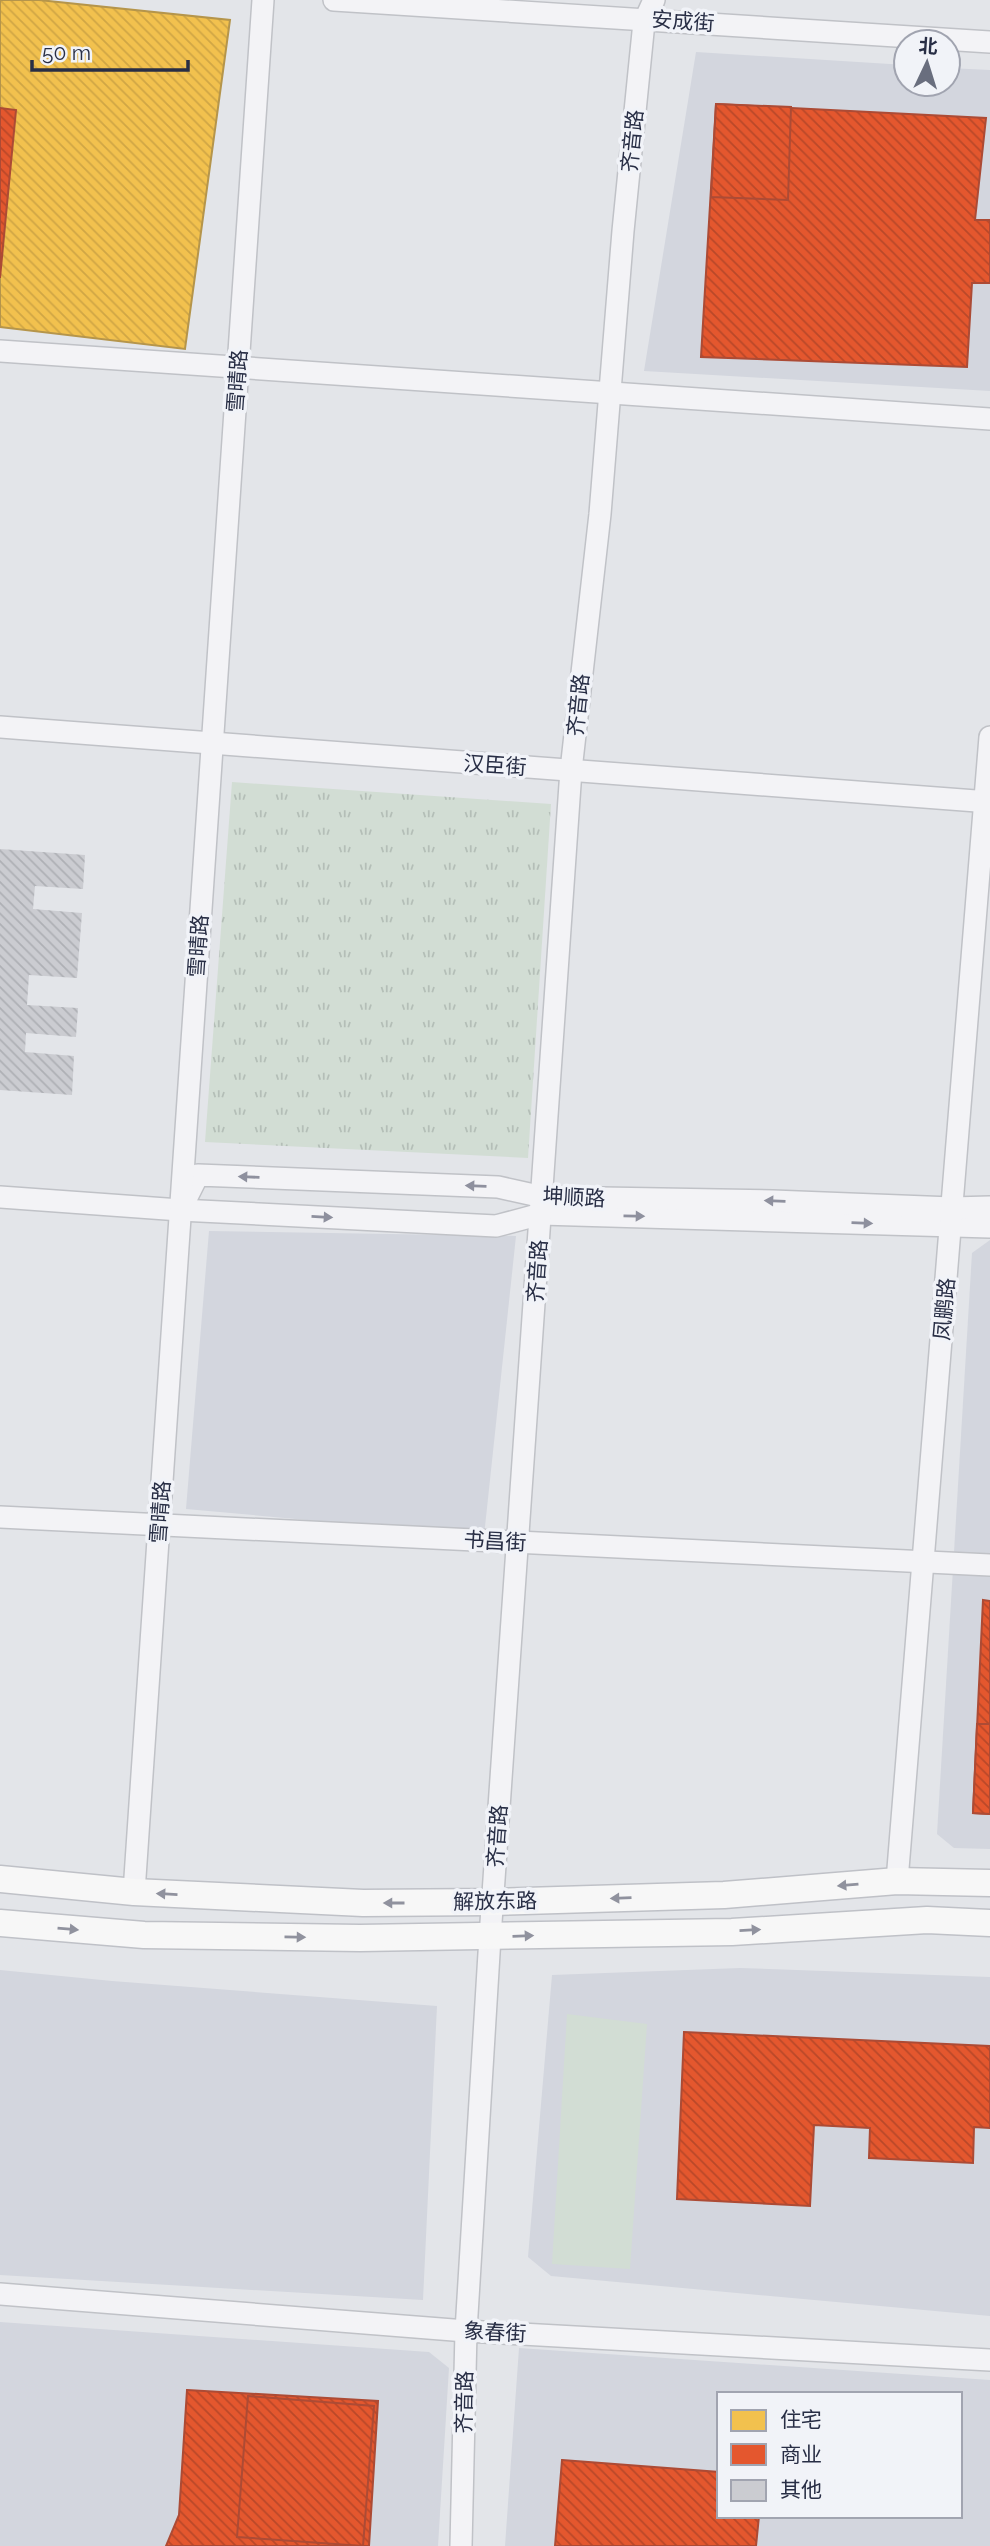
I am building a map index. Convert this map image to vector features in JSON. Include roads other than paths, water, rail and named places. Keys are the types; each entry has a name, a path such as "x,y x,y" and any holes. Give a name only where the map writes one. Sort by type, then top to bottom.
{"main road":[{"name":"解放东路","path":"0,1879 134,1892 363,1903 724,1895 897,1881 990,1883"},
{"name":"解放东路","path":"0,1923 144,1935 490,1937 732,1931 927,1920 990,1923"}],"street":[{"name":"雪晴路","path":"134,1892 263,0"},
{"name":"安成街","path":"334,0 650,9 990,42"},
{"name":"齐音路","path":"461,2546 466,2331 492,1902 571,771 612,394 623,231 650,9"},
{"path":"0,351 990,419"},
{"name":"汉臣街","path":"0,727 987,802"},
{"name":"凤鹏路","path":"897,1881 987,802 990,737"},
{"name":"坤顺路","path":"180,1210 198,1175 498,1187 542,1206 951,1217 990,1227"},
{"name":"坤顺路","path":"0,1197 180,1210 496,1226 542,1206"},
{"name":"坤顺路","path":"951,1217 990,1207"},
{"name":"书昌街","path":"0,1517 990,1565"},
{"name":"象春街","path":"0,2294 466,2331 990,2360"}]}
